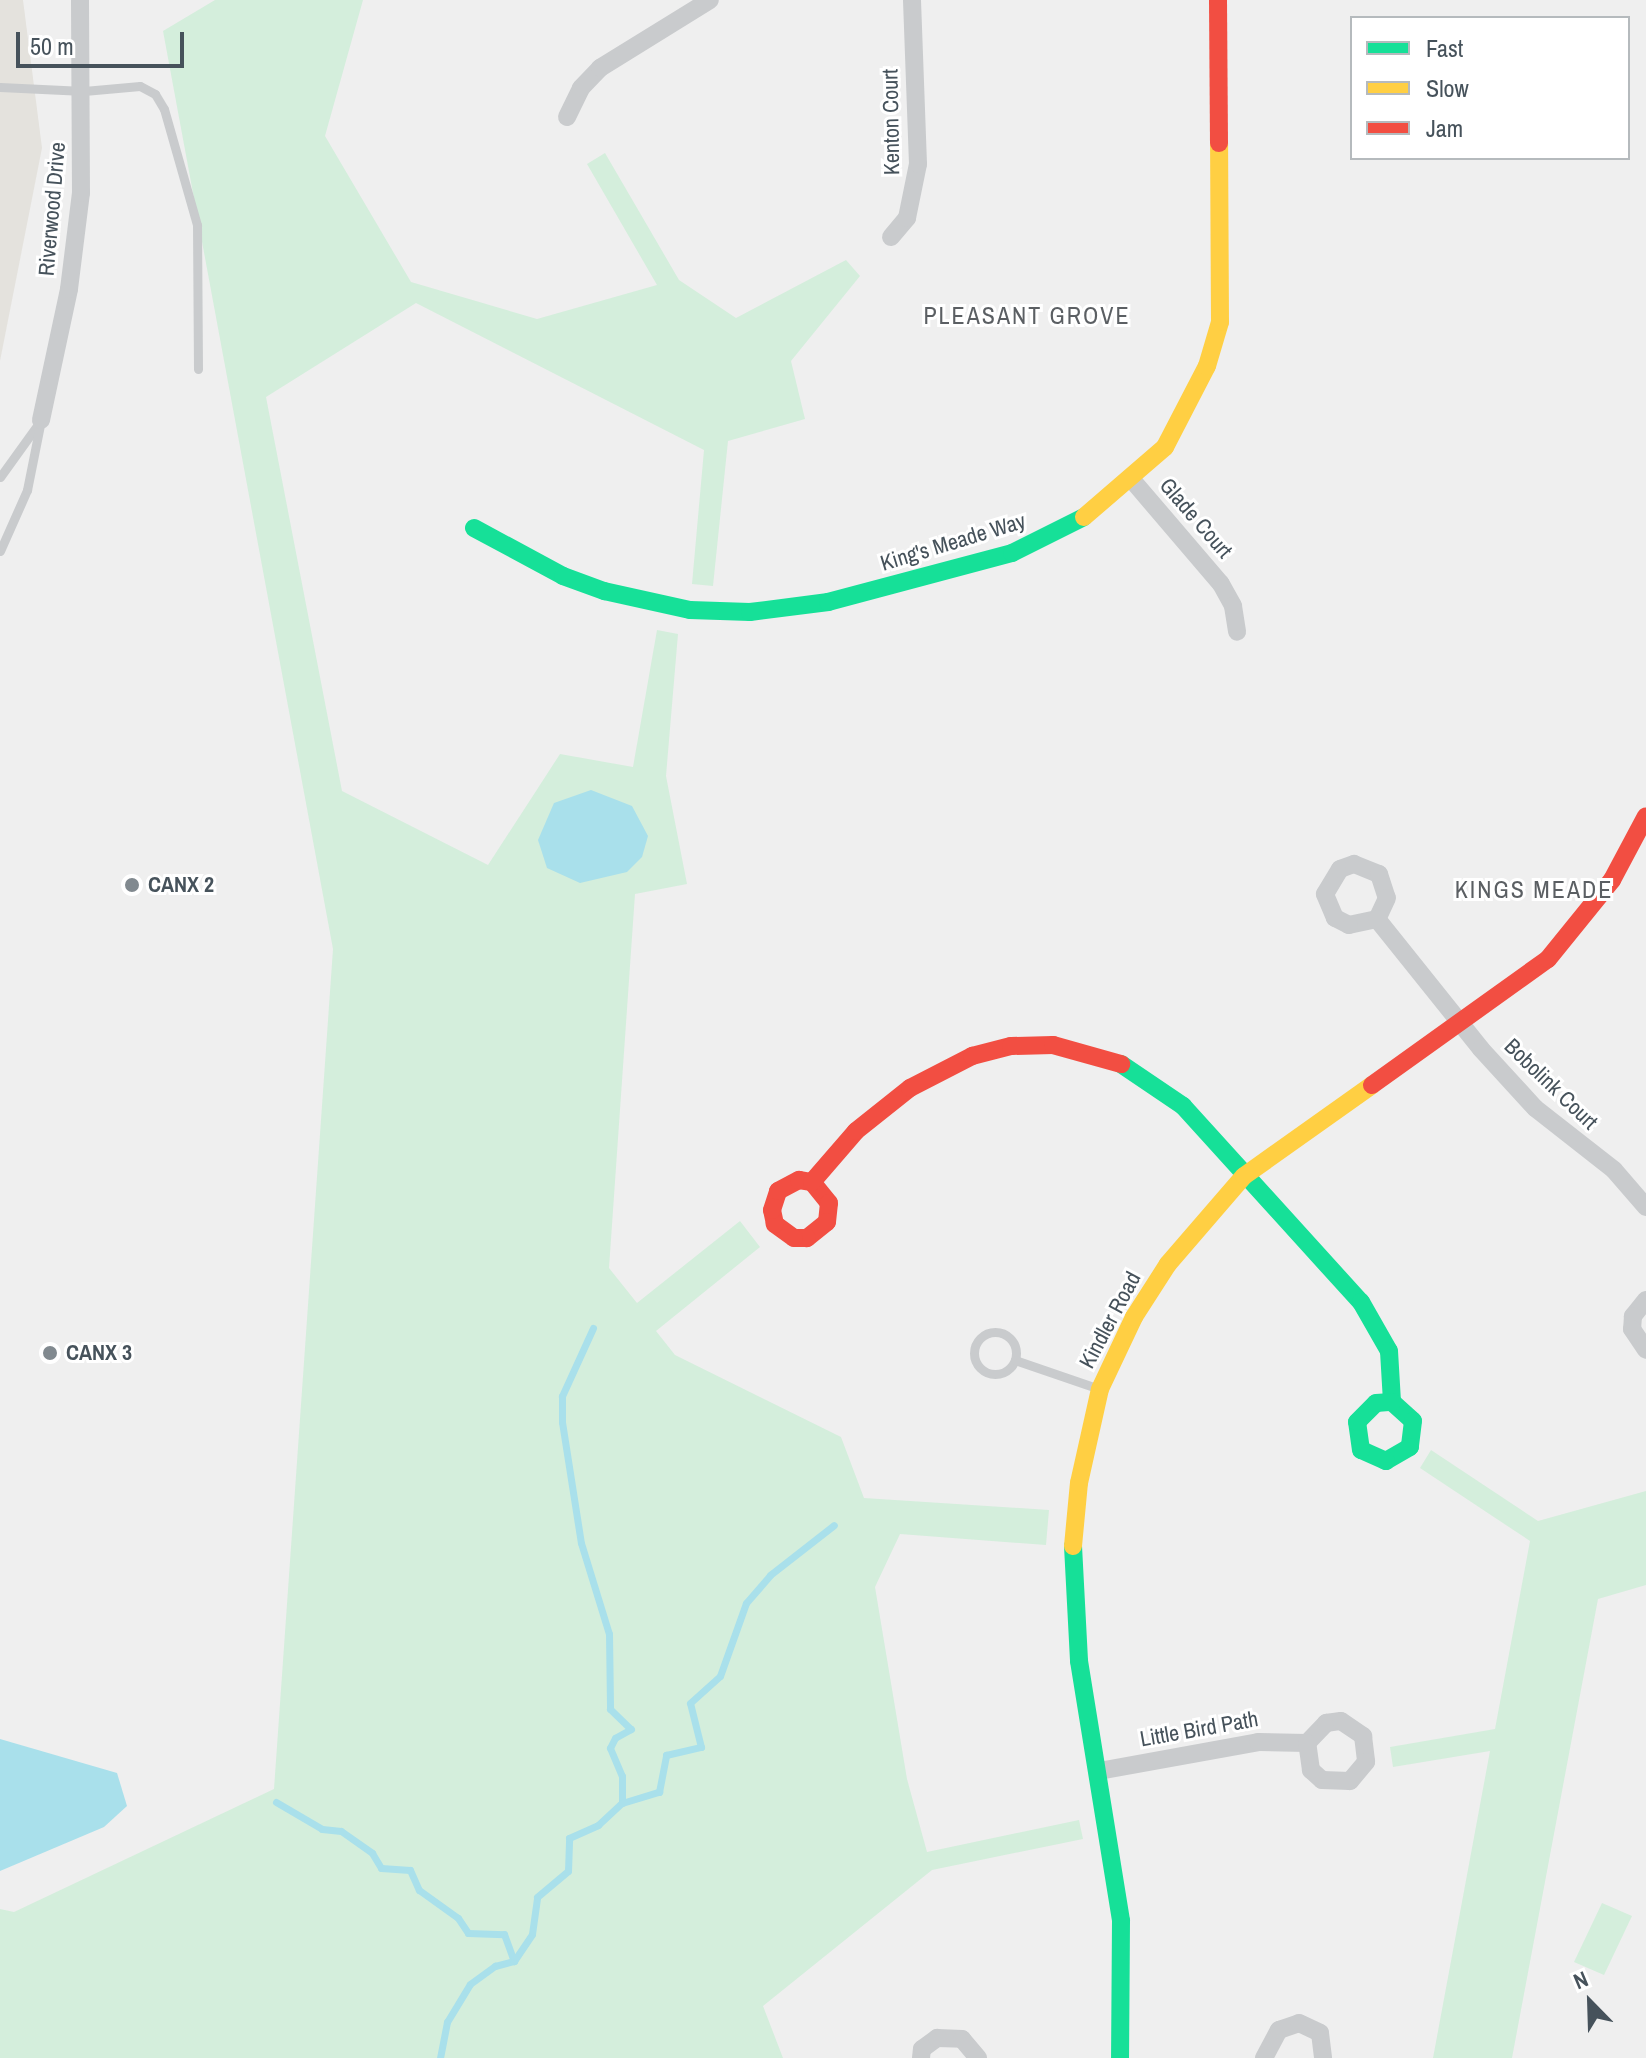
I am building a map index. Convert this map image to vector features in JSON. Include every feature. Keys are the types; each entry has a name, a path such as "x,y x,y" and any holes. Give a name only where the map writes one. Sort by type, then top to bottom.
{"street":[{"name":"Riverwood Drive","path":"41,420 69,289 81,193 84,91 80,0"},
{"path":"567,117 581,88 600,68 710,0"},
{"name":"Kenton Court","path":"891,237 907,218 918,164 912,0"},
{"name":"King's Meade Way","path":"474,528 563,576 604,591 690,610 750,612 828,602 1012,553 1059,534 1133,481 1165,447 1188,406 1220,322 1218,0"},
{"name":"Glade Court","path":"1133,481 1221,584 1233,606 1237,632"},
{"name":"Kindler Road","path":"1120,2058 1121,1921 1079,1661 1071,1561 1079,1483 1100,1389 1134,1317 1168,1264 1244,1176 1463,1023 1548,959 1581,923 1612,880 1646,816"},
{"name":"Bobolink Court","path":"1377,919 1535,1108 1614,1170 1646,1207"},
{"path":"812,1182 856,1131 910,1088 972,1056 1011,1046 1083,1050 1149,1079 1183,1106 1376,1325 1394,1371 1392,1402"},
{"path":"1646,1300 1633,1316 1632,1329 1646,1350"},
{"name":"Little Bird Path","path":"1099,1771 1258,1742 1307,1743"},
{"path":"1264,2058 1279,2030 1299,2023 1320,2033 1323,2058"},
{"path":"921,2058 922,2049 937,2038 962,2039 978,2058"}],"lane":[{"path":"0,87 84,91 140,86 155,94 164,109 197,225 198,369"},
{"path":"0,477 41,420"},
{"path":"0,551 27,490 41,420"},
{"path":"1000,1333 1015,1346 1015,1360 1007,1371 988,1373 975,1358 976,1345 986,1335 1000,1333"},
{"path":"1015,1360 1100,1389"}],"shaded area":[{"path":"0,0 23,0 42,148 0,361"}],"green space":[{"path":"215,0 363,0 325,136 411,282 537,319 657,285 587,164 605,153 679,280 736,318 846,260 860,276 791,361 805,419 728,441 713,586 692,584 704,450 416,303 266,397 342,791 488,865 560,754 633,767 657,630 678,634 666,776 687,884 635,894 609,1268 637,1303 740,1221 760,1247 656,1331 675,1355 841,1437 864,1498 1049,1510 1046,1545 900,1534 875,1587 907,1779 927,1852 1079,1820 1083,1839 932,1870 763,2006 783,2058 0,2058 0,1909 14,1912 274,1789 333,949 163,31"},
{"path":"1431,1450 1538,1521 1646,1491 1646,1585 1598,1599 1512,2058 1433,2058 1490,1751 1393,1767 1390,1747 1495,1729 1530,1541 1420,1468"},
{"path":"1602,1903 1632,1916 1604,1975 1574,1962"}],"water":[{"path":"591,790 632,806 648,836 642,857 627,872 580,883 547,868 538,840 554,803"},
{"path":"0,1739 117,1773 127,1806 104,1827 0,1871"}],"waterway":[{"path":"593,1328 562,1396 562,1422 581,1543 609,1634 610,1709 631,1729 615,1738 610,1748 622,1776 622,1803"},
{"path":"440,2058 447,2022 470,1984 495,1966 514,1961 532,1934 537,1897 568,1871 569,1838 598,1825 622,1803 659,1792 666,1755 701,1747 690,1703 720,1676 746,1603 770,1575 834,1525"},
{"path":"276,1802 322,1829 341,1831 372,1853 381,1868 410,1870 419,1890 458,1918 468,1933 504,1934 514,1961"}],"traffic: fast":[{"path":"474,528 563,576 604,591 690,610 750,612 828,602 1012,553 1084,517"},
{"path":"1121,1064 1183,1106 1361,1302 1389,1351 1392,1402 1413,1421 1410,1447 1386,1461 1361,1450 1357,1422 1376,1403 1392,1402"},
{"path":"1073,1546 1079,1661 1121,1921 1120,2058"}],"traffic: slow":[{"path":"1084,517 1165,447 1207,366 1220,322 1219,143"},
{"path":"1073,1546 1079,1483 1100,1389 1134,1317 1168,1264 1244,1176 1372,1085"}],"traffic: jam":[{"path":"1218,0 1219,143"},
{"path":"1372,1085 1548,959 1612,880 1646,816"},
{"path":"812,1182 829,1203 827,1222 807,1238 794,1238 775,1224 772,1210 778,1191 799,1180 812,1182 856,1131 910,1088 972,1056 1011,1046 1053,1045 1121,1064"}],"place":[{"name":"CANX 2","path":"132,885"},
{"name":"CANX 3","path":"50,1353"}],"district":[{"name":"PLEASANT GROVE","path":"1027,316"},
{"name":"KINGS MEADE","path":"1534,890"}]}
